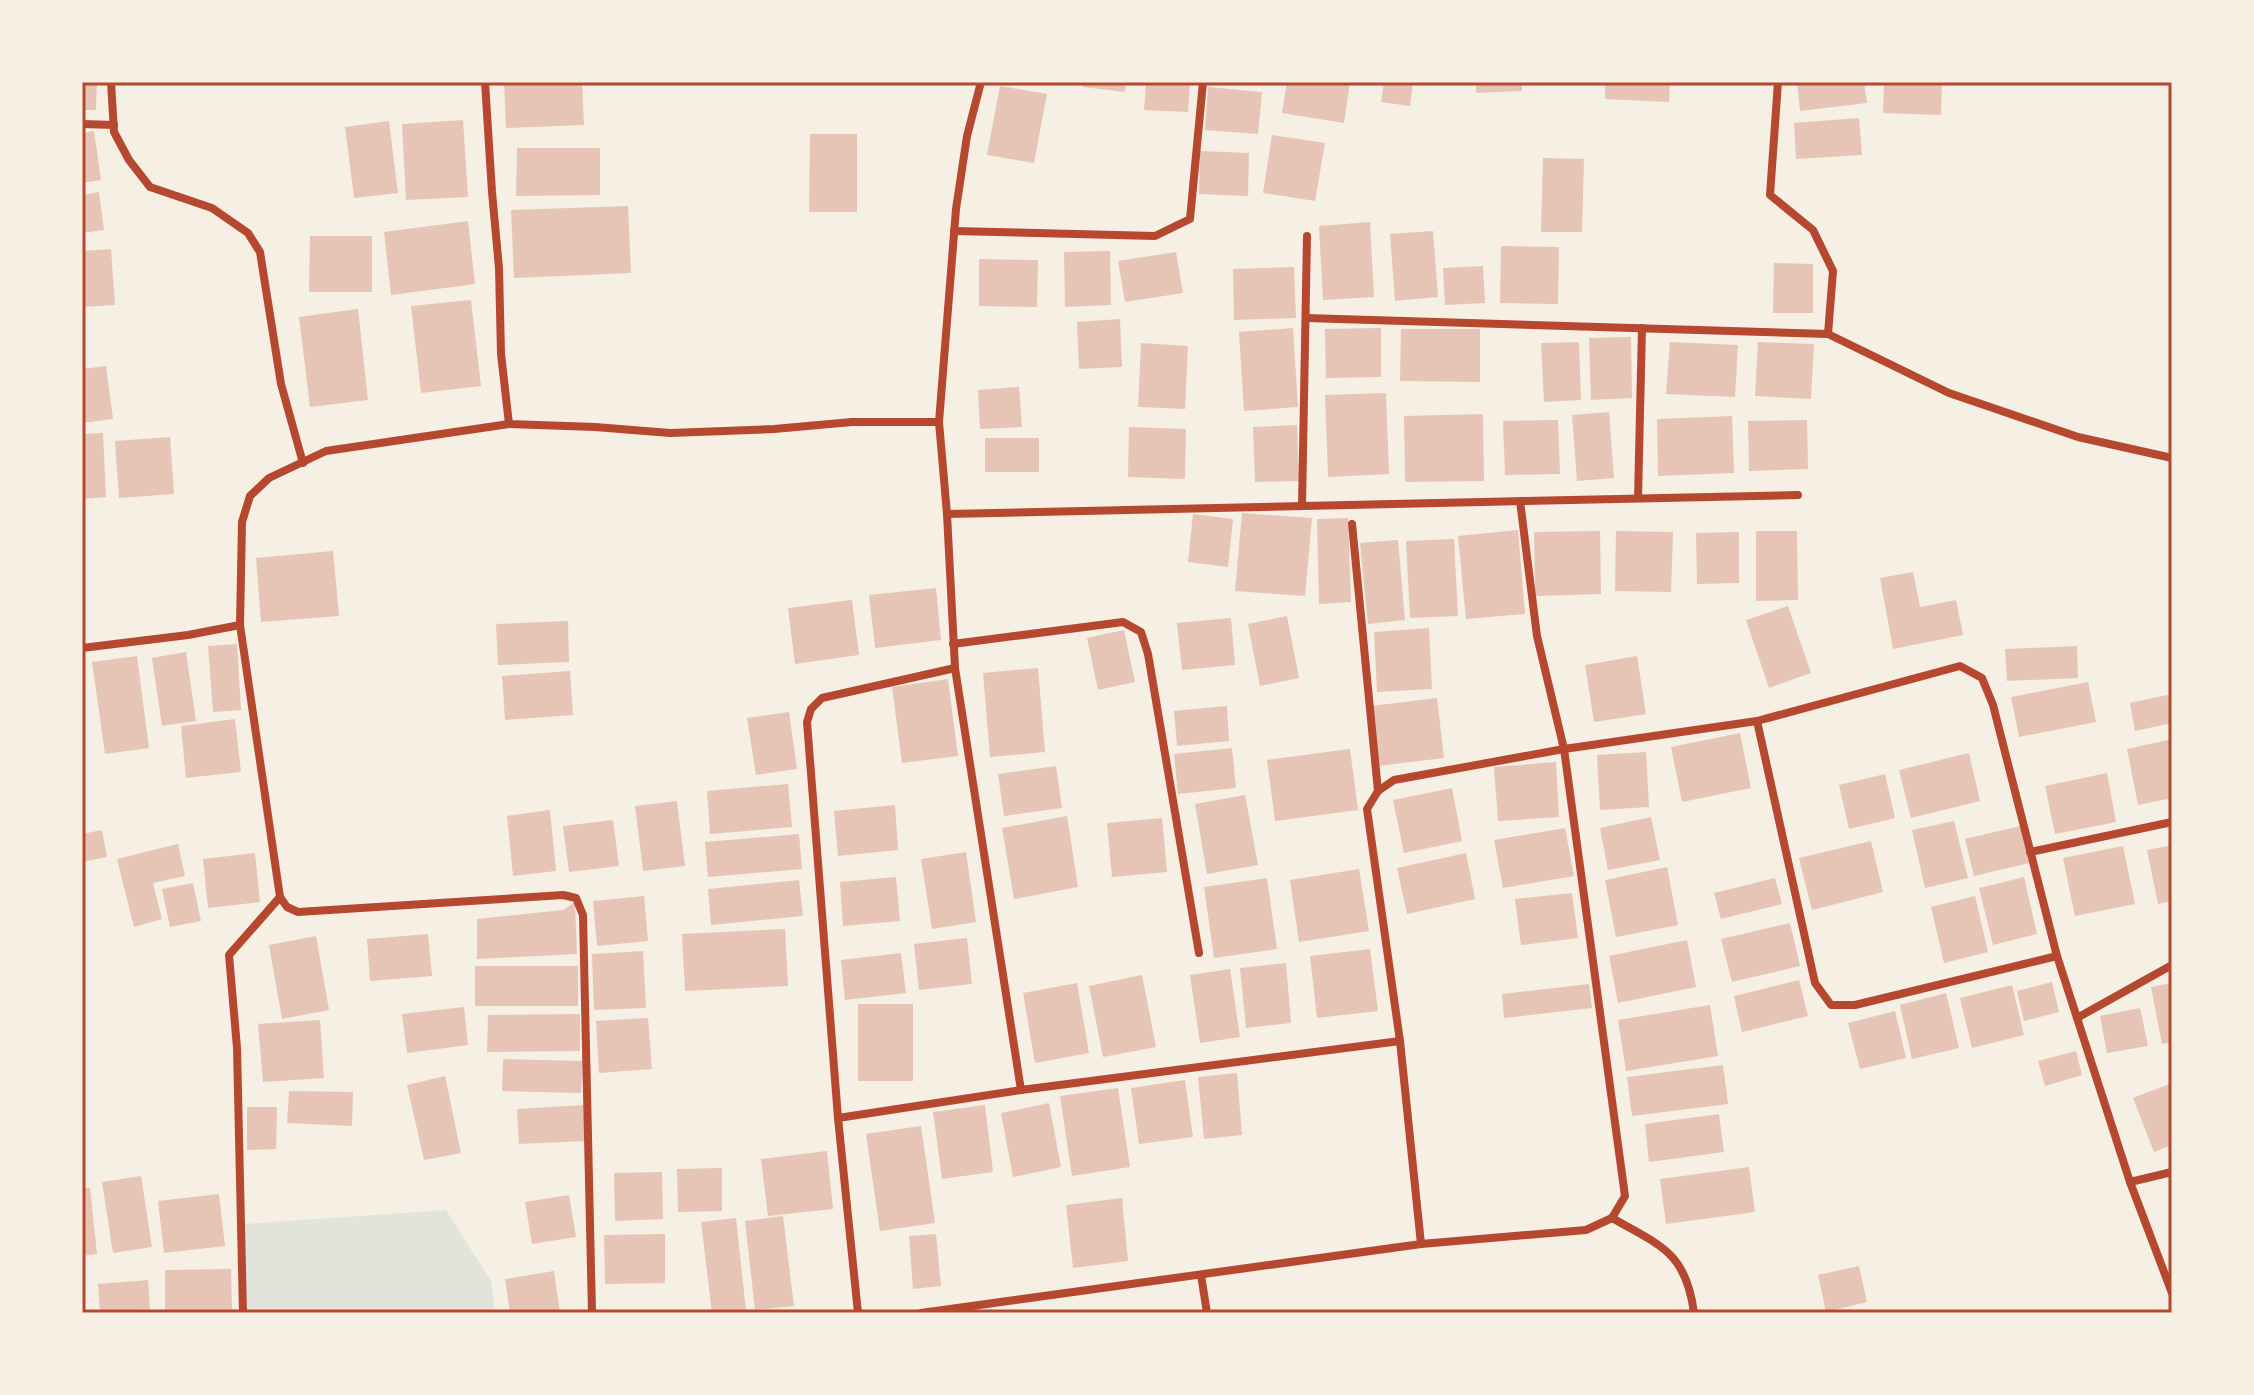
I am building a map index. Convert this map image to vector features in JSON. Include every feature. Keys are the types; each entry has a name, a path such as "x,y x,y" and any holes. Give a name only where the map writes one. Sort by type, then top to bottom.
{"street":[{"path":"111,82 114,132 129,160 150,187 212,208 248,233 260,252 281,384 303,463"},
{"path":"485,82 499,268 501,354 509,424"},
{"path":"981,82 967,136 954,231 939,422 955,668 1021,1090"},
{"path":"954,231 1155,236 1190,219 1203,82"},
{"path":"1778,82 1770,195 1813,230 1833,271 1828,334"},
{"path":"82,124 114,125"},
{"path":"1302,506 1307,236"},
{"path":"1306,318 1828,334 1949,393 2078,437 2172,458"},
{"path":"1638,498 1642,328"},
{"path":"592,1313 583,915 576,898 563,895 298,912 287,907 280,897 240,625 242,522 250,496 269,478 326,451 509,424 670,433 852,422 939,422"},
{"path":"947,514 1798,495"},
{"path":"921,1313 1421,1244 1586,1230 1612,1218 1625,1196 1564,749 1537,636 1520,501"},
{"path":"1352,524 1378,791"},
{"path":"953,644 1123,622 1141,632 1148,654 1199,953"},
{"path":"82,648 188,635 240,625"},
{"path":"1421,1244 1400,1041 1367,809 1378,791 1394,780 1564,749 1757,721 1960,666 1982,678 1993,705 2057,956 2130,1182 2172,1293"},
{"path":"858,1313 838,1118 807,722 811,709 822,698 955,668"},
{"path":"1757,721 1815,983 1831,1005 1855,1005 2057,956"},
{"path":"2030,852 2172,822"},
{"path":"243,1313 237,1048 229,955 280,897"},
{"path":"2077,1018 2172,965"},
{"path":"838,1118 1021,1090 1400,1041"},
{"path":"2130,1182 2172,1172"},
{"path":"1612,1218 1667,1249 1691,1289 1694,1313"},
{"path":"1201,1275 1207,1313"}],"shaded area":[{"path":"446,1210 491,1281 495,1313 246,1313 244,1224"}],"building":[{"path":"82,82 97,82 96,110 82,110"},
{"path":"504,82 582,82 584,125 506,128"},
{"path":"1083,82 1126,82 1125,92 1083,87"},
{"path":"1146,82 1190,82 1188,112 1144,110"},
{"path":"1287,82 1350,82 1344,123 1282,113"},
{"path":"1384,82 1413,82 1410,106 1381,102"},
{"path":"1476,82 1522,82 1522,91 1476,93"},
{"path":"1605,82 1670,82 1669,102 1605,99"},
{"path":"1797,82 1864,82 1867,103 1800,111"},
{"path":"1884,82 1942,82 1941,115 1883,113"},
{"path":"1000,86 1047,94 1034,163 987,155"},
{"path":"1208,87 1262,92 1258,134 1205,130"},
{"path":"1859,118 1862,155 1796,159 1794,123"},
{"path":"463,120 468,197 406,200 402,124"},
{"path":"389,121 398,193 354,198 345,127"},
{"path":"94,131 101,180 82,183 82,133"},
{"path":"810,134 857,134 857,212 809,212"},
{"path":"1272,135 1325,143 1315,201 1263,193"},
{"path":"517,148 600,148 600,195 516,196"},
{"path":"1200,151 1249,153 1248,196 1199,194"},
{"path":"1543,158 1584,159 1582,232 1541,232"},
{"path":"99,192 104,230 82,233 82,195"},
{"path":"628,206 631,273 514,278 511,210"},
{"path":"468,221 475,284 391,295 384,232"},
{"path":"1370,222 1374,297 1323,300 1319,226"},
{"path":"1433,231 1438,297 1395,301 1390,234"},
{"path":"310,236 372,236 372,292 309,292"},
{"path":"1501,246 1559,247 1558,304 1500,303"},
{"path":"111,249 115,305 82,307 82,251"},
{"path":"1110,251 1111,305 1065,307 1064,252"},
{"path":"1176,252 1183,293 1125,302 1118,261"},
{"path":"979,259 1038,260 1037,307 979,306"},
{"path":"1774,263 1813,264 1813,313 1773,313"},
{"path":"1483,266 1485,303 1445,305 1443,268"},
{"path":"1294,267 1296,318 1234,320 1233,269"},
{"path":"471,300 481,386 421,393 411,306"},
{"path":"358,309 368,400 310,407 299,317"},
{"path":"1120,319 1122,367 1079,369 1077,322"},
{"path":"1293,328 1298,407 1244,411 1239,332"},
{"path":"1381,328 1381,377 1326,378 1325,329"},
{"path":"1401,329 1480,329 1480,382 1400,381"},
{"path":"1631,337 1632,398 1591,400 1589,338"},
{"path":"1579,342 1581,400 1544,402 1541,343"},
{"path":"1670,342 1738,345 1735,397 1666,394"},
{"path":"1758,342 1814,344 1811,399 1755,396"},
{"path":"1141,343 1188,346 1185,409 1138,407"},
{"path":"106,366 113,419 82,423 82,369"},
{"path":"1019,387 1022,427 980,429 978,390"},
{"path":"1386,393 1389,474 1328,477 1325,395"},
{"path":"1609,412 1614,478 1577,481 1572,415"},
{"path":"1483,414 1484,481 1405,482 1404,416"},
{"path":"1732,416 1734,473 1658,476 1657,419"},
{"path":"1558,420 1560,474 1505,475 1503,421"},
{"path":"1807,420 1808,469 1749,471 1748,421"},
{"path":"1297,425 1299,481 1255,482 1253,427"},
{"path":"1129,427 1186,429 1185,479 1128,477"},
{"path":"103,433 106,497 82,499 82,434"},
{"path":"170,437 174,494 119,498 115,441"},
{"path":"985,438 1039,438 1039,472 985,472"},
{"path":"1242,513 1312,518 1305,596 1235,591"},
{"path":"1193,514 1233,519 1228,567 1188,562"},
{"path":"1348,518 1351,602 1319,604 1317,519"},
{"path":"1518,530 1525,614 1466,619 1458,536"},
{"path":"1600,531 1601,594 1535,596 1534,532"},
{"path":"1616,531 1673,532 1671,592 1615,591"},
{"path":"1756,531 1797,531 1798,600 1756,601"},
{"path":"1739,532 1739,583 1697,584 1696,533"},
{"path":"1454,539 1458,616 1410,618 1406,541"},
{"path":"1398,540 1405,620 1368,624 1360,543"},
{"path":"333,551 339,616 261,622 256,558"},
{"path":"1913,572 1920,607 1956,600 1963,635 1893,649 1880,578"},
{"path":"936,588 941,640 875,648 869,595"},
{"path":"852,600 859,655 795,664 788,608"},
{"path":"1788,606 1811,673 1769,688 1746,620"},
{"path":"1287,616 1299,678 1260,686 1248,624"},
{"path":"1231,618 1235,665 1182,670 1177,623"},
{"path":"568,621 569,662 498,665 496,624"},
{"path":"1429,628 1432,689 1377,692 1374,632"},
{"path":"1124,630 1135,682 1098,690 1087,638"},
{"path":"237,644 241,710 213,712 208,646"},
{"path":"2077,646 2078,678 2007,681 2005,649"},
{"path":"186,652 196,721 162,726 152,658"},
{"path":"137,656 149,748 105,754 92,662"},
{"path":"1637,656 1646,714 1594,722 1585,665"},
{"path":"1038,668 1045,752 990,757 983,673"},
{"path":"570,671 573,715 505,720 502,676"},
{"path":"948,679 958,756 902,763 892,687"},
{"path":"2088,682 2096,722 2019,737 2011,697"},
{"path":"2172,694 2172,723 2135,731 2130,703"},
{"path":"1437,698 1444,758 1378,766 1371,706"},
{"path":"1227,706 1229,741 1177,746 1174,711"},
{"path":"789,712 797,769 756,775 747,718"},
{"path":"235,719 241,772 186,778 181,726"},
{"path":"1740,733 1751,788 1682,802 1671,747"},
{"path":"2172,739 2172,798 2138,805 2127,749"},
{"path":"1232,748 1236,788 1178,794 1174,754"},
{"path":"1350,749 1358,810 1275,821 1267,760"},
{"path":"1646,752 1649,807 1600,810 1597,755"},
{"path":"1969,753 1980,801 1911,818 1899,770"},
{"path":"1556,762 1559,817 1498,821 1494,767"},
{"path":"1056,766 1062,808 1004,816 998,774"},
{"path":"2107,773 2116,822 2055,834 2045,786"},
{"path":"1885,774 1895,818 1849,829 1839,785"},
{"path":"788,784 792,827 710,834 707,791"},
{"path":"1452,788 1462,841 1404,853 1393,800"},
{"path":"1245,795 1258,865 1207,874 1195,804"},
{"path":"677,801 685,866 643,871 635,806"},
{"path":"895,805 898,850 838,856 834,811"},
{"path":"550,810 556,871 513,876 507,816"},
{"path":"1067,816 1078,887 1014,899 1002,828"},
{"path":"1651,817 1660,860 1608,870 1600,828"},
{"path":"1162,818 1167,872 1112,877 1107,823"},
{"path":"613,820 619,866 569,872 563,826"},
{"path":"1954,821 1968,878 1925,888 1912,830"},
{"path":"2020,826 2029,863 1974,876 1965,839"},
{"path":"1565,828 1574,876 1503,888 1494,840"},
{"path":"102,830 107,857 82,862 82,834"},
{"path":"799,834 802,869 708,877 705,842"},
{"path":"1871,841 1883,892 1812,910 1799,858"},
{"path":"178,844 185,876 153,883 162,919 134,927 117,859"},
{"path":"2172,845 2172,901 2158,904 2147,850"},
{"path":"2123,846 2135,904 2075,916 2063,858"},
{"path":"966,852 976,922 932,929 921,859"},
{"path":"255,853 260,902 208,908 203,859"},
{"path":"1466,853 1475,899 1407,914 1397,868"},
{"path":"1667,867 1678,925 1616,937 1605,880"},
{"path":"1359,869 1369,931 1299,942 1290,880"},
{"path":"896,877 900,921 843,926 840,882"},
{"path":"2024,877 2037,934 1993,945 1979,888"},
{"path":"1267,878 1277,949 1214,958 1204,887"},
{"path":"1775,878 1782,904 1721,919 1714,893"},
{"path":"799,880 803,916 711,925 708,889"},
{"path":"193,883 201,921 170,927 162,889"},
{"path":"1572,893 1578,938 1521,945 1515,899"},
{"path":"644,896 648,941 597,946 593,901"},
{"path":"1975,896 1988,952 1944,963 1931,907"},
{"path":"575,902 577,954 477,959 477,919 563,910"},
{"path":"1790,923 1800,966 1732,982 1721,939"},
{"path":"785,929 788,986 685,991 682,934"},
{"path":"428,934 432,976 370,981 367,939"},
{"path":"316,936 329,1010 282,1019 269,945"},
{"path":"967,938 972,984 919,990 914,944"},
{"path":"1687,940 1696,987 1618,1003 1609,956"},
{"path":"1370,949 1378,1011 1317,1018 1310,956"},
{"path":"643,951 646,1008 594,1010 592,954"},
{"path":"901,953 906,993 845,1000 841,960"},
{"path":"1286,963 1291,1023 1246,1028 1240,968"},
{"path":"475,966 578,966 578,1006 475,1006"},
{"path":"1230,969 1240,1037 1200,1043 1190,975"},
{"path":"1142,975 1156,1047 1103,1057 1089,986"},
{"path":"1799,980 1808,1016 1742,1032 1734,996"},
{"path":"2052,982 2059,1012 2024,1021 2017,991"},
{"path":"1077,983 1089,1053 1035,1063 1023,993"},
{"path":"2172,983 2172,1042 2162,1044 2151,987"},
{"path":"1589,984 1592,1008 1504,1018 1502,994"},
{"path":"2012,985 2024,1035 1972,1048 1960,998"},
{"path":"1946,993 1959,1048 1912,1059 1900,1005"},
{"path":"858,1004 913,1004 913,1081 858,1081"},
{"path":"1710,1005 1718,1056 1626,1071 1618,1020"},
{"path":"464,1007 468,1045 407,1053 402,1014"},
{"path":"2140,1008 2148,1046 2107,1053 2100,1016"},
{"path":"1895,1011 1906,1058 1860,1069 1848,1023"},
{"path":"580,1014 580,1051 487,1052 488,1015"},
{"path":"648,1018 652,1069 599,1073 596,1021"},
{"path":"320,1020 324,1078 263,1082 258,1024"},
{"path":"2076,1051 2082,1075 2045,1086 2038,1061"},
{"path":"503,1059 583,1061 581,1093 502,1091"},
{"path":"1723,1065 1728,1104 1632,1116 1627,1077"},
{"path":"1237,1073 1242,1135 1204,1139 1198,1077"},
{"path":"445,1076 461,1153 424,1160 407,1085"},
{"path":"1185,1080 1193,1137 1139,1144 1131,1088"},
{"path":"2172,1083 2172,1145 2154,1152 2133,1098"},
{"path":"1118,1088 1130,1167 1072,1176 1060,1096"},
{"path":"289,1091 353,1092 352,1126 287,1123"},
{"path":"1049,1103 1061,1167 1013,1177 1001,1113"},
{"path":"585,1105 587,1141 519,1144 517,1109"},
{"path":"985,1105 993,1172 942,1179 933,1112"},
{"path":"247,1107 277,1107 276,1149 247,1150"},
{"path":"1719,1114 1724,1152 1649,1162 1645,1124"},
{"path":"921,1126 935,1223 880,1231 866,1134"},
{"path":"827,1151 833,1209 768,1216 761,1159"},
{"path":"1749,1167 1755,1212 1666,1224 1660,1179"},
{"path":"722,1168 722,1211 678,1212 677,1169"},
{"path":"662,1172 663,1219 615,1221 614,1173"},
{"path":"141,1176 152,1247 113,1253 102,1182"},
{"path":"82,1188 90,1188 97,1254 82,1256"},
{"path":"219,1194 225,1246 164,1253 158,1201"},
{"path":"569,1195 576,1237 532,1244 525,1202"},
{"path":"1122,1198 1128,1261 1073,1268 1066,1205"},
{"path":"783,1216 794,1306 755,1310 745,1221"},
{"path":"736,1218 746,1311 712,1313 701,1222"},
{"path":"665,1234 665,1283 605,1284 604,1235"},
{"path":"936,1234 941,1286 913,1289 909,1236"},
{"path":"1859,1266 1867,1302 1826,1312 1818,1275"},
{"path":"231,1269 232,1313 165,1313 165,1270"},
{"path":"554,1271 560,1313 510,1313 505,1279"},
{"path":"148,1280 150,1309 100,1312 98,1284"}]}
